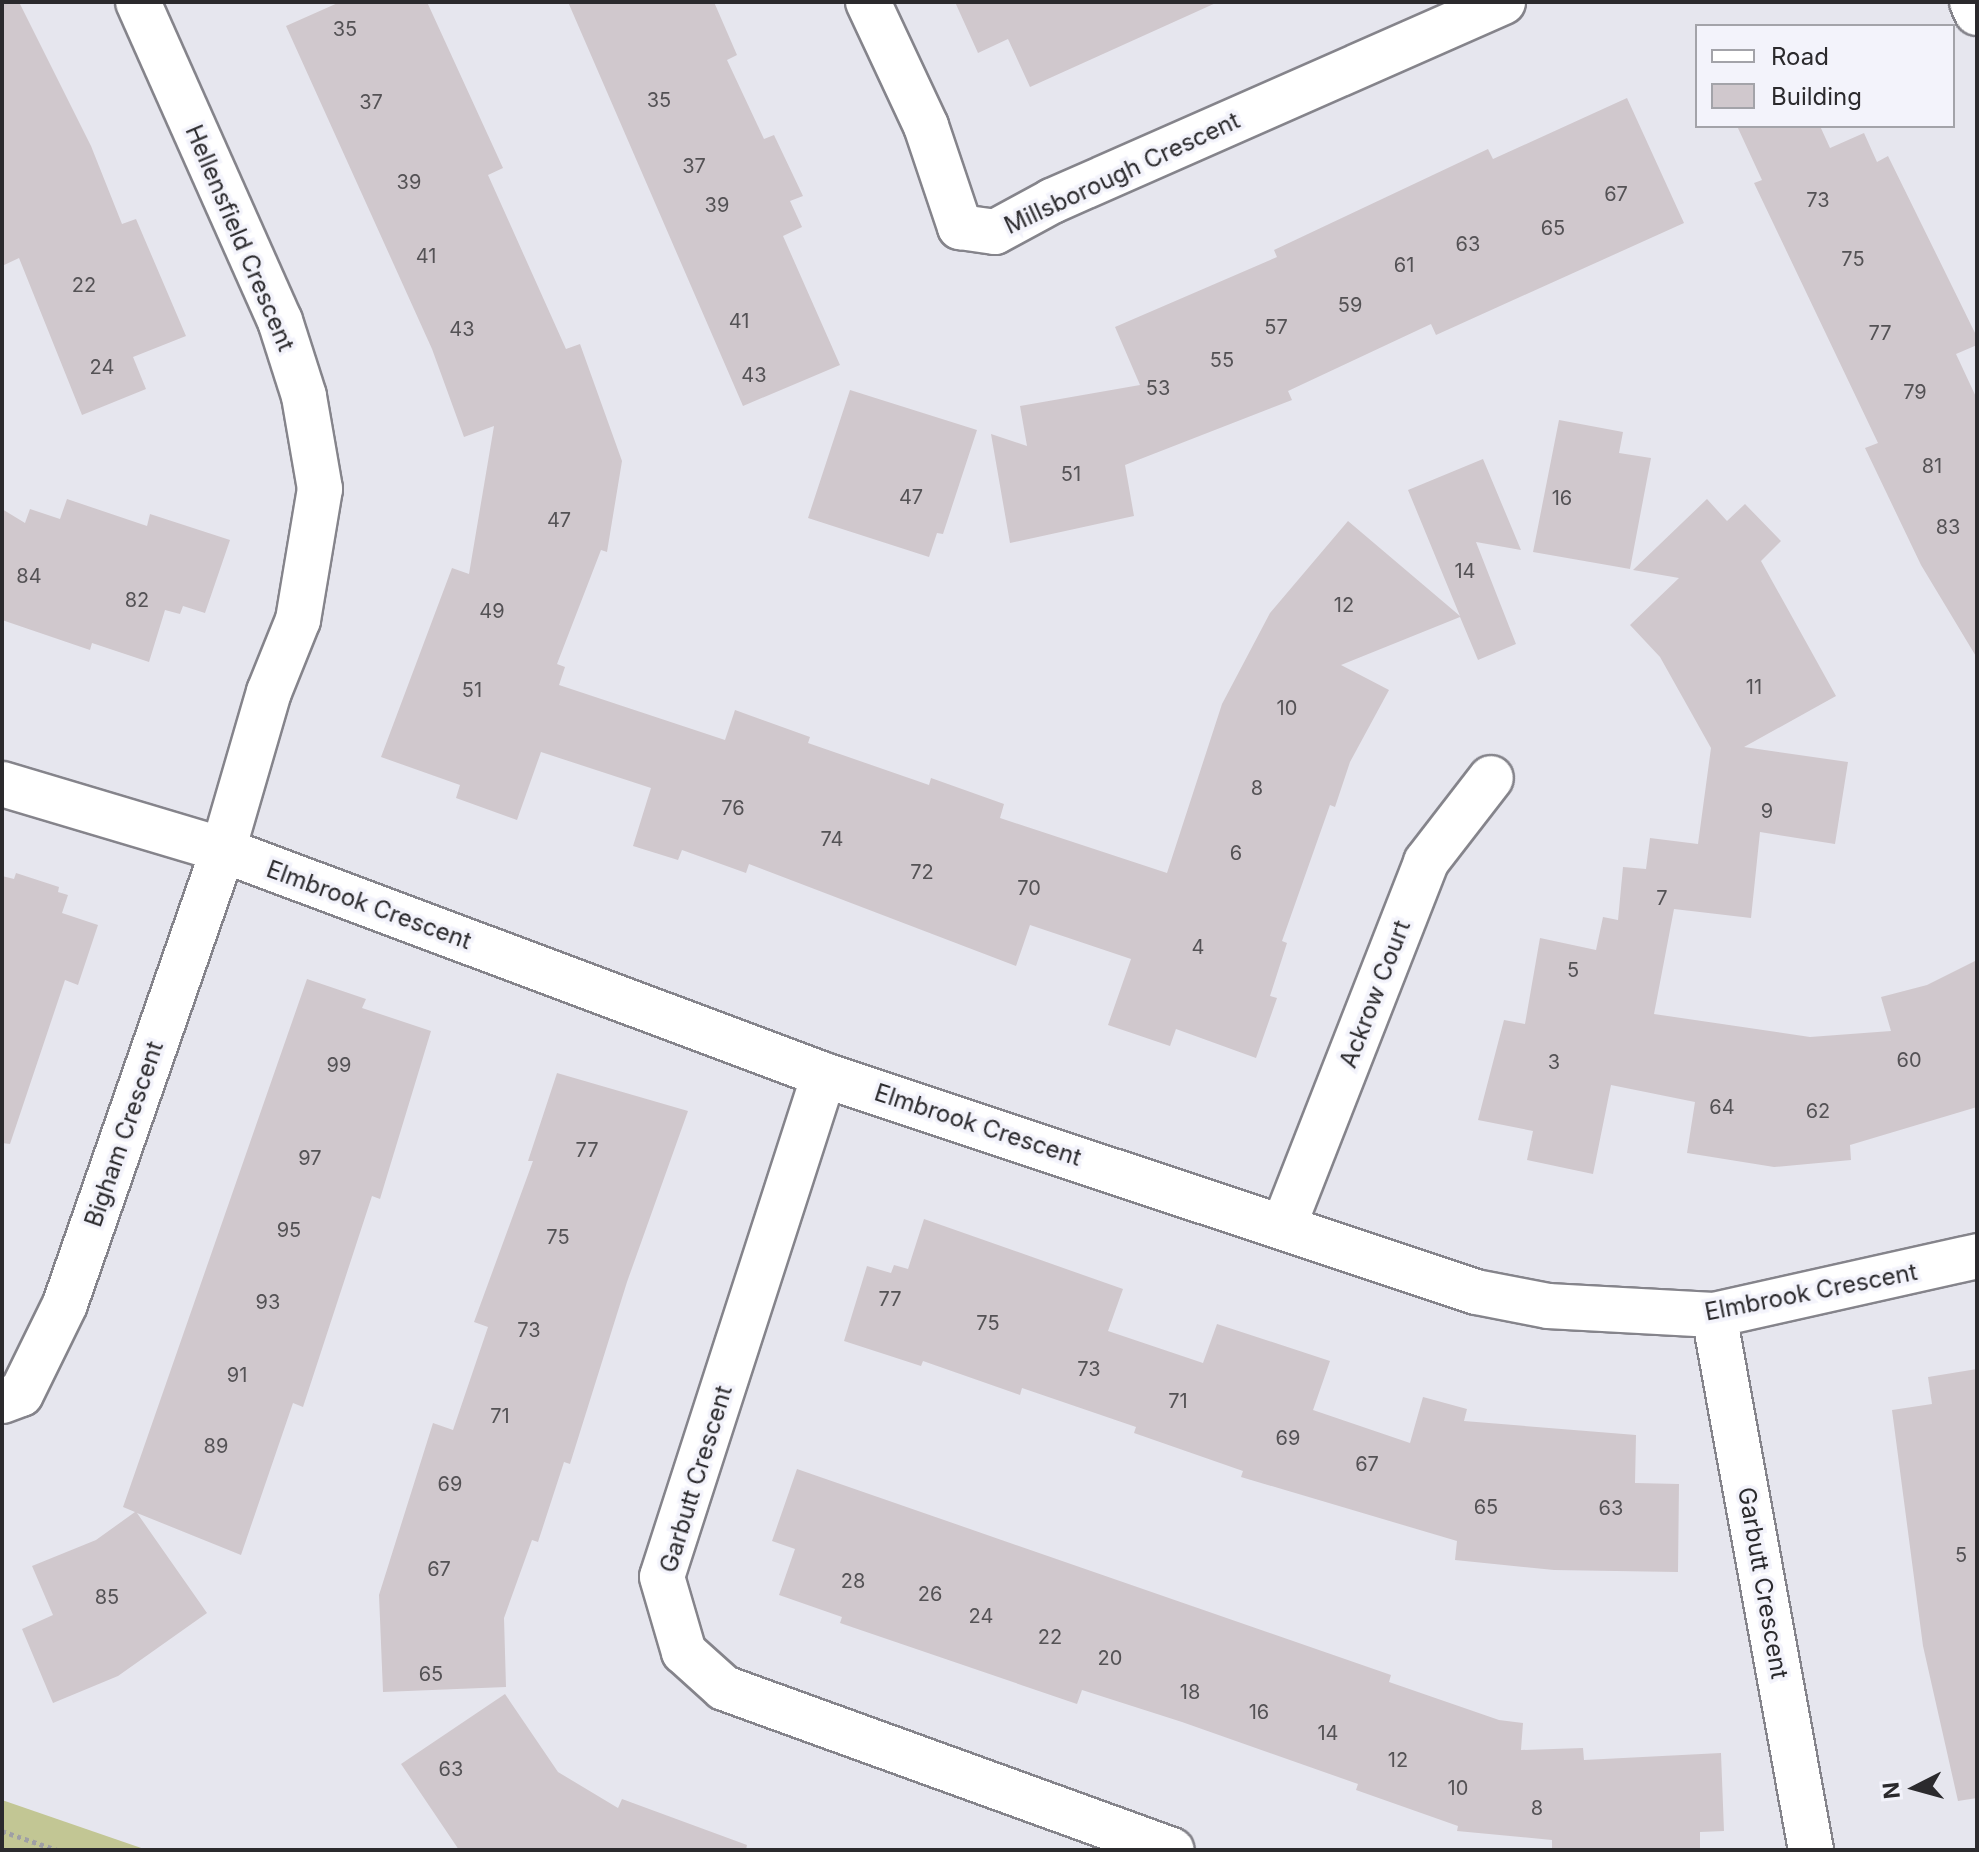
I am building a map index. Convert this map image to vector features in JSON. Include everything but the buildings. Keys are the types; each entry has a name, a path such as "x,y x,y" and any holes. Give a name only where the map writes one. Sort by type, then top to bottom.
{"street":[{"name":"Hellensfield Crescent","path":"138,2 280,321 304,396 320,489 298,620 269,692 223,850"},
{"name":"Millsborough Crescent","path":"868,2 926,126 960,227 995,232 1052,201 1503,2"},
{"path":"1972,2 1977,13"},
{"name":"Ackrow Court","path":"1284,1225 1426,862 1491,778"},
{"name":"Elmbrook Crescent","path":"2,784 223,850 824,1075 1284,1225 1476,1292 1548,1306 1714,1315 1977,1256"},
{"name":"Bigham Crescent","path":"2,1401 21,1394 65,1304 223,850"},
{"name":"Garbutt Crescent","path":"824,1075 662,1577 684,1652 724,1688 1172,1850"},
{"name":"Garbutt Crescent","path":"1714,1315 1811,1850"}],"path":[{"path":"2,1831 57,1850"}],"green space":[{"path":"2,1800 147,1850 2,1850"}]}
